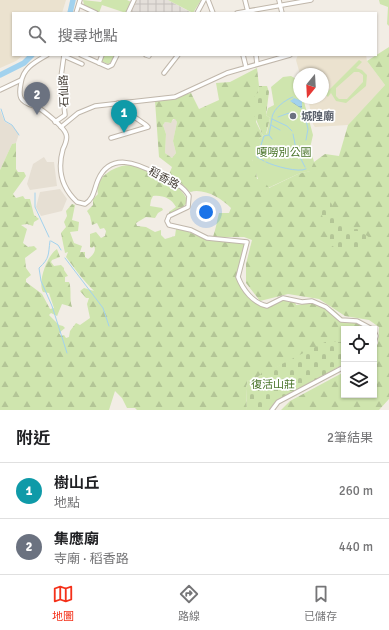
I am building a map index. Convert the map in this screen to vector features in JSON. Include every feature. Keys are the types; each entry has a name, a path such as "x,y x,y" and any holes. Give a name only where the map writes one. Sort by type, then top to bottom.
{"street":[{"path":"76,12 80,0"},
{"path":"128,12 134,0"},
{"path":"198,12 204,0"},
{"path":"208,0 213,12"},
{"path":"245,0 248,12 279,2 311,0"},
{"path":"279,2 282,12"},
{"path":"79,6 94,12"},
{"path":"45,56 25,70 21,80 20,93 23,100 38,108 61,127 73,116 90,107 171,98 246,67 286,56"},
{"path":"64,56 82,64"},
{"name":"石仙路","path":"55,122 62,118 65,110 61,77 64,56"},
{"path":"82,56 108,67 112,65 116,56"},
{"path":"99,63 102,56"},
{"path":"164,73 177,56"},
{"path":"244,56 246,67"},
{"path":"256,56 257,64"},
{"path":"0,90 21,80"},
{"path":"111,138 148,128 120,107 118,103"},
{"name":"稻香路","path":"61,127 66,133 67,139 60,158 61,179 63,186 77,202 85,204 90,201 101,175 109,167 125,162 141,165 180,185 188,194 188,205 169,216 167,221 169,224 191,230 207,238 247,242 248,247 238,277 244,289 260,304 266,306 283,298 302,302 312,301 322,304 340,320 357,321 366,326"},
{"path":"272,410 278,402 341,368"}],"shaded area":[{"path":"0,0 66,0 62,12 12,12 12,56 22,56 16,61 0,68"},
{"path":"137,0 168,0 190,12 131,12"},
{"path":"298,56 366,56 367,61 385,85 348,125 315,127 309,104 329,104 329,68 298,68 296,60"},
{"path":"0,110 5,122 13,126 19,134 16,143 12,144 0,170"},
{"path":"175,118 177,122 173,141 176,153 172,158 165,153 166,134 163,125 165,122 170,123"},
{"path":"44,157 47,162 54,162 57,186 30,190 27,184 33,164"},
{"path":"60,189 67,199 62,211 41,216 36,207 40,192"}],"green space":[{"path":"83,0 101,2 102,0 127,0 131,2 126,12 102,5 99,12 97,12 84,5"},
{"path":"168,0 201,0 194,12"},
{"path":"379,0 389,0 389,26 387,24 388,7 380,4"},
{"path":"389,47 389,399 379,410 281,410 290,401 341,374 341,398 377,398 377,345 379,327 369,320 345,316 319,299 288,294 260,301 246,283 246,264 252,240 244,237 213,237 219,213 229,213 231,208 212,195 201,191 190,192 180,182 168,177 172,167 159,157 155,101 191,93 199,109 219,100 216,83 230,82 257,68 259,86 256,122 263,136 259,139 259,149 252,161 255,162 257,179 263,179 269,188 298,174 310,171 314,162 325,154 339,156 348,125 385,85 367,61","holes":["173,119 175,119 177,122 173,141 176,153 172,158 165,153 166,134 163,125 165,122 171,123"]},
{"path":"103,56 114,56 108,64 101,61"},
{"path":"359,60 362,62 356,68 362,70 367,75 366,86 346,103 336,101 331,93 329,96 329,90","holes":["354,72 359,72 363,75 363,82 347,99 339,99 336,96 336,88"]},
{"name":"嗄嘮別公園","path":"283,77 293,77 293,104 305,104 313,135 310,148 314,162 311,171 298,174 268,188 263,180 258,179 252,161 259,143 259,139 267,133 270,118 266,115 268,108 274,105 271,87"},
{"path":"259,86 267,86 269,92 266,115 270,118 266,134 263,136 255,117 255,94 258,93"},
{"path":"16,143 16,169 18,172 24,172 26,176 13,194 16,198 23,196 25,199 30,199 34,215 39,219 34,222 33,226 27,224 21,225 27,229 23,243 28,247 34,246 37,249 25,258 26,268 31,275 26,279 26,282 42,294 50,309 54,308 49,293 43,292 41,282 47,262 50,256 57,249 60,257 52,260 51,262 54,266 61,265 68,276 65,277 65,282 69,282 70,285 72,307 62,304 57,316 51,313 49,315 59,325 65,328 59,333 61,336 64,335 66,338 69,337 70,331 76,323 80,325 90,318 87,304 89,298 86,298 80,291 84,288 94,291 66,257 68,252 65,253 61,233 66,227 64,222 67,216 66,211 72,204 75,205 72,220 79,222 78,231 70,232 74,243 82,246 80,252 85,252 85,257 88,259 95,250 94,246 92,248 90,247 90,234 96,232 101,238 105,236 106,231 104,228 100,229 97,223 92,225 87,211 93,205 93,199 98,194 100,181 110,171 123,166 131,165 143,168 157,179 167,180 174,183 188,201 183,207 169,214 169,212 176,207 172,201 160,196 153,196 150,206 162,208 163,210 158,213 155,218 146,217 136,223 137,226 146,227 155,232 161,230 161,235 165,239 175,236 176,229 180,229 204,238 242,242 246,245 239,283 247,296 261,306 287,296 294,299 296,305 311,303 333,309 346,321 364,326 341,326 341,342 325,343 259,376 255,382 248,380 246,388 247,410 137,410 135,408 127,408 122,398 115,391 109,410 0,410 0,170 12,144"},
{"path":"330,201 344,227 348,230 357,229 370,238 367,247 334,247 328,243 331,230 320,210 320,203"},
{"name":"復活山莊","path":"325,342 341,342 341,366 275,402 269,410 247,410 246,388 248,380 255,382 266,367 274,368"}],"water":[{"path":"294,104 302,104 302,109"}],"waterway":[{"path":"70,12 73,0"},
{"path":"0,75 24,63 31,56"},
{"path":"272,117 275,110 280,105 293,97"},
{"path":"1,109 5,121 12,125 19,135"},
{"path":"278,117 289,113"},
{"path":"264,161 257,157 264,136 269,135 272,118"},
{"path":"272,119 287,126 292,131"},
{"path":"306,120 308,129 306,140"},
{"path":"271,125 280,130"},
{"path":"293,134 296,149 305,167"},
{"path":"269,135 272,139"},
{"path":"266,162 292,170 306,169"},
{"path":"35,193 35,207 49,237"},
{"path":"50,241 47,259 39,268 41,281 52,306 67,353"},
{"path":"51,241 58,245 61,250"},
{"path":"65,258 103,308 109,326"}],"place":[{"name":"集應廟","path":"37,115"},
{"name":"城隍廟","path":"293,116"},
{"name":"樹山丘","path":"124,133"}]}
